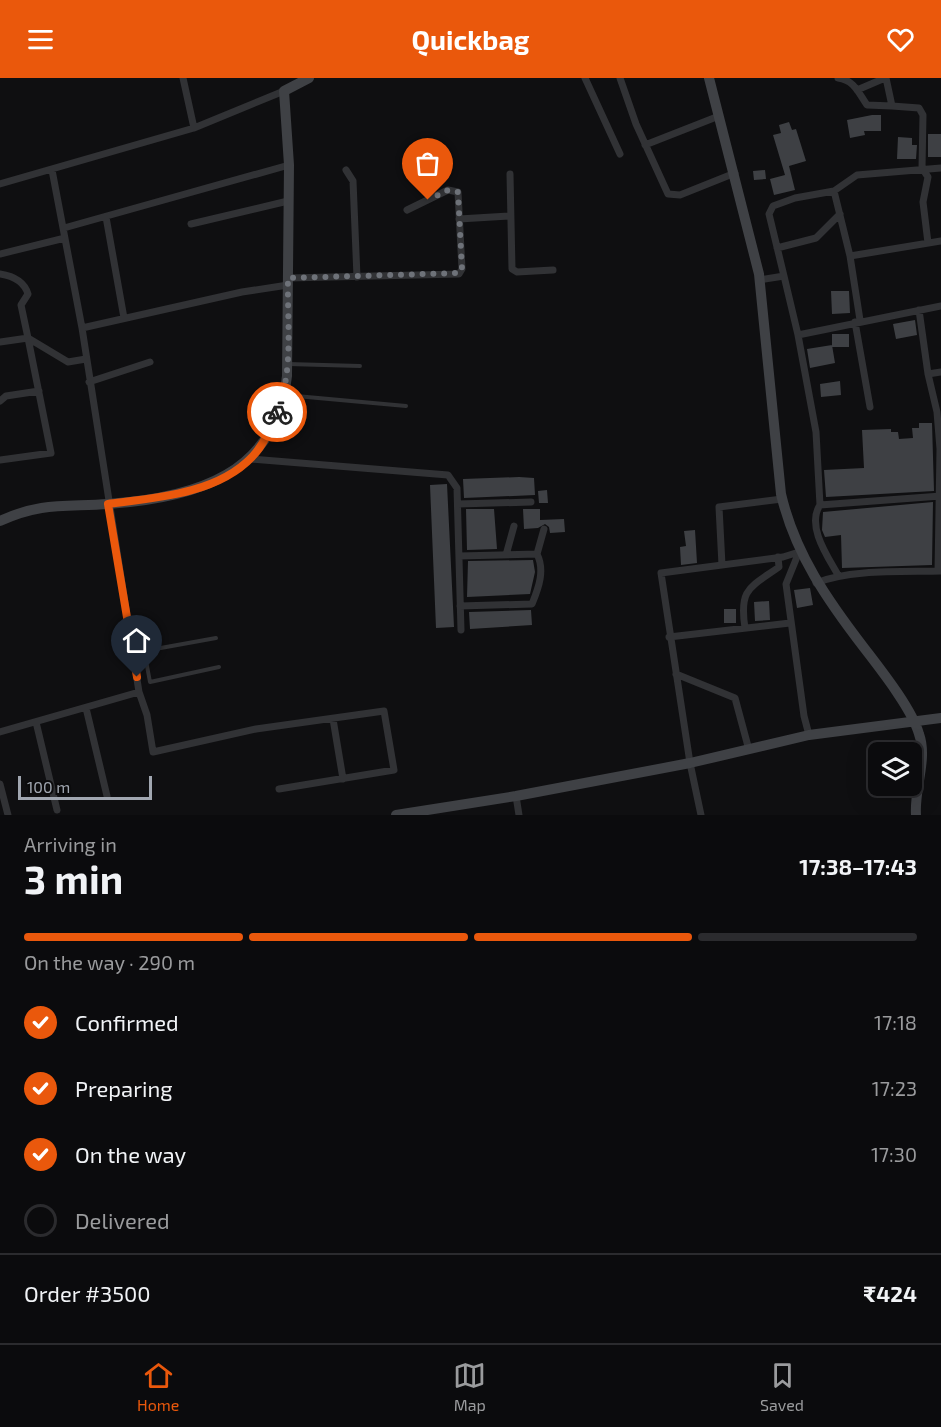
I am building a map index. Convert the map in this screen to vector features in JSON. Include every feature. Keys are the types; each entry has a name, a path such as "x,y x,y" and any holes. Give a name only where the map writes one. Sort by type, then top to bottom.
{"street":[{"path":"183,78 194,128"},
{"path":"0,184 194,128 284,91 307,78"},
{"path":"585,78 620,154"},
{"path":"620,78 665,191 672,197 735,173"},
{"path":"709,78 735,173 759,280 782,499 799,552 816,583 883,673 919,733 922,750 915,797 916,815"},
{"path":"838,78 848,79 867,105 919,108 923,115 922,168 928,177 922,202 928,243"},
{"path":"857,90 885,78 892,106"},
{"path":"0,521 16,513 57,504 108,504 191,490 222,479 250,459 266,438 285,395 287,364 289,165 284,91"},
{"path":"645,144 719,116"},
{"path":"64,228 289,165"},
{"path":"838,575 821,543 816,521 816,510 820,505 816,432 798,334 769,214 773,206 795,198 834,191 857,175 941,168"},
{"path":"52,170 82,328 139,692 147,715 153,752 256,729 384,711 394,770 279,789"},
{"path":"346,170 353,181 357,277"},
{"path":"510,174 509,216 512,269 517,272 553,270"},
{"path":"82,328 288,282 459,273 462,269 458,192 454,190 407,210"},
{"path":"834,191 850,256 870,407"},
{"path":"191,224 288,201"},
{"path":"777,248 816,238 840,214"},
{"path":"459,219 509,216"},
{"path":"106,217 124,318"},
{"path":"0,254 66,238"},
{"path":"850,256 941,241"},
{"path":"0,274 10,275 25,286 28,294 21,305 51,453 0,460"},
{"path":"759,280 784,276"},
{"path":"798,334 941,306"},
{"path":"816,583 838,575 939,571 940,448 937,412 928,374 919,310"},
{"path":"0,342 28,338 68,362 86,358"},
{"path":"89,382 150,362"},
{"path":"928,374 941,372"},
{"path":"0,401 6,396 39,391"},
{"path":"250,459 448,475 458,488 461,630"},
{"path":"820,505 939,496"},
{"path":"722,565 719,507 782,499"},
{"path":"458,504 531,502"},
{"path":"506,555 514,526"},
{"path":"460,606 532,604 539,587 541,563 537,554 544,529"},
{"path":"701,815 669,637 661,573 799,552"},
{"path":"799,552 786,584 804,716 809,735"},
{"path":"459,556 537,554"},
{"path":"745,628 741,605 750,587 779,567 778,557"},
{"path":"669,637 790,623"},
{"path":"676,674 735,698 749,750"},
{"path":"0,732 139,692"},
{"path":"86,708 107,796"},
{"path":"396,815 516,796 690,763 809,735 941,718"},
{"path":"333,719 343,779"},
{"path":"36,722 57,810"},
{"path":"0,784 8,815"},
{"path":"516,796 519,815"}],"lane":[{"path":"287,364 360,366"},
{"path":"285,395 406,406"},
{"path":"133,653 216,638"},
{"path":"144,650 150,682 219,667"}],"building":[{"path":"881,115 881,131 864,131 865,135 850,138 847,120"},
{"path":"789,122 792,130 796,129 806,161 789,166 795,190 774,195 770,179 785,175 773,135 781,133 779,125"},
{"path":"928,134 941,134 941,157 928,157"},
{"path":"898,137 912,138 912,145 917,145 916,159 897,159"},
{"path":"765,170 766,179 754,180 753,171"},
{"path":"831,291 849,291 850,313 832,314"},
{"path":"915,320 917,335 896,339 893,324"},
{"path":"832,334 849,334 849,347 832,347"},
{"path":"832,345 835,363 810,368 807,349"},
{"path":"840,381 841,395 821,397 820,384"},
{"path":"919,423 932,423 934,491 826,497 824,470 864,468 862,430 891,429 891,432 898,432 899,439 913,438 912,428 919,428"},
{"path":"534,478 535,495 464,498 463,479"},
{"path":"447,484 454,627 436,628 430,485"},
{"path":"547,490 548,503 539,503 538,491"},
{"path":"933,502 932,565 842,568 841,535 825,537 822,530 823,512"},
{"path":"466,509 494,509 497,549 467,550"},
{"path":"523,509 540,509 540,520 564,519 565,532 550,533 549,527 545,524 538,528 524,529"},
{"path":"695,530 697,563 681,565 680,547 686,546 684,531"},
{"path":"533,560 535,572 530,594 467,597 468,561"},
{"path":"810,588 813,605 797,608 794,590"},
{"path":"769,601 770,620 755,621 754,602"},
{"path":"724,609 736,609 736,623 724,623"},
{"path":"531,610 532,625 470,629 469,612"}],"way so far":[{"path":"277,412 285,395 288,278 459,273 462,269 458,192 448,190 428,200"}],"route":[{"path":"137,677 108,504 191,490 222,479 257,452 277,412"}]}
